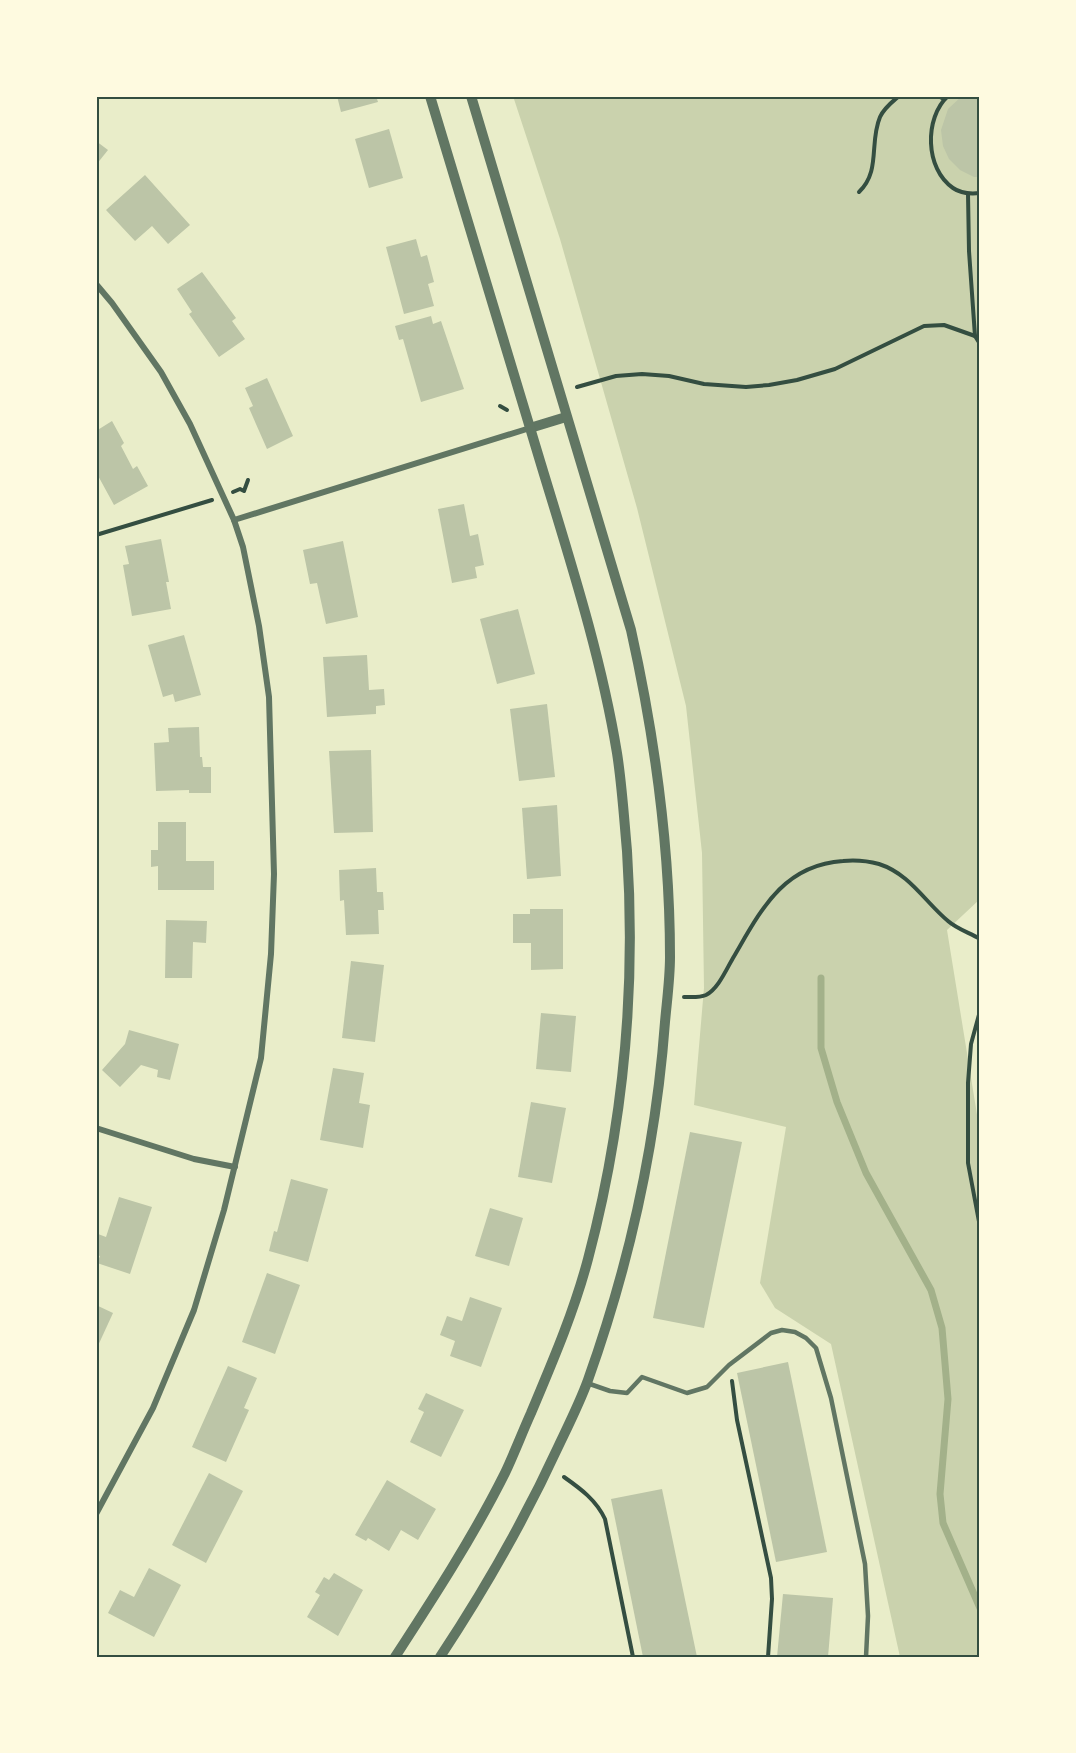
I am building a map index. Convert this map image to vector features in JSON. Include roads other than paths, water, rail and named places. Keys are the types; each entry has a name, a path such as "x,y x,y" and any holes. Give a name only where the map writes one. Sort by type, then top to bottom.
{"street":[{"path":"395,1657 451,1572 505,1472 559,1348 587,1262 606,1181 617,1120 630,958 630,891 618,758 594,642 430,96"},
{"path":"440,1657 484,1590 538,1492 587,1383 628,1251 643,1188 662,1070 670,959 662,808 647,704 631,630 471,96"},
{"path":"96,284 161,372 190,424 234,520 243,547 255,603 269,697 274,874 271,954 261,1058 235,1167 194,1310 153,1408 96,1514"},
{"path":"234,520 566,417"},
{"path":"96,1128 194,1159 235,1167"}],"lane":[{"path":"587,1383 610,1391 627,1393 642,1377 687,1393 707,1387 729,1365 771,1333 782,1330 795,1332 806,1338 816,1348 831,1398 865,1564 868,1616 866,1657"}],"waterway":[{"path":"821,978 821,1048 837,1102 866,1173 931,1290 942,1328 948,1399 940,1494 943,1523 980,1608"}]}
